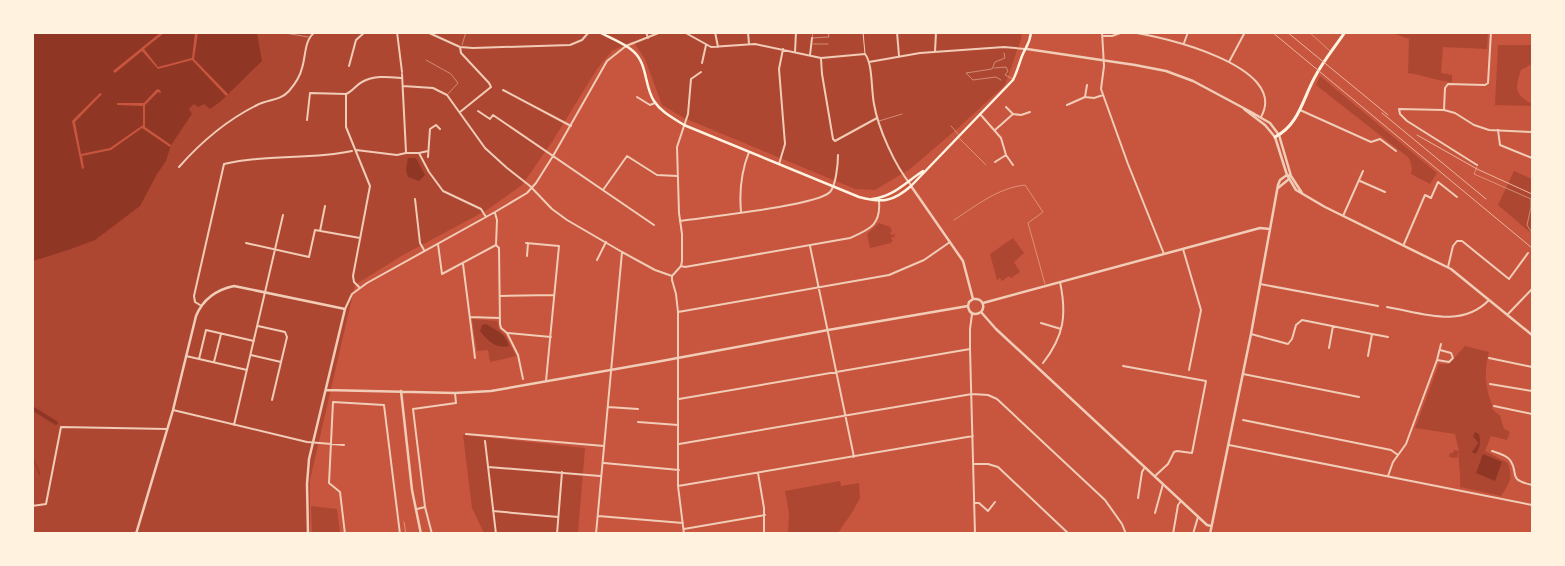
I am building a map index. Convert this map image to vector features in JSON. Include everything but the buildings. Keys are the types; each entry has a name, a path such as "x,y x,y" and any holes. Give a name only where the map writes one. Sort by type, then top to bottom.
{"main road":[{"path":"601,33 626,46 639,58 643,65 649,91 655,103 669,116 684,125 858,197 880,201 891,199 911,186 1013,80 1022,56 1027,49 1031,32"},
{"path":"1277,136 1293,122 1314,77 1345,32"},
{"path":"868,199 886,196 929,167"}],"street":[{"path":"178,167 196,147 230,121 257,105 285,95 299,77 309,38 315,32"},
{"path":"349,66 356,40 365,32"},
{"path":"397,32 403,86 406,152"},
{"path":"427,32 460,47 570,45 582,40 589,32"},
{"path":"646,32 648,38"},
{"path":"308,534 308,469 348,301 359,288 518,199 532,188 571,126 607,61 626,46 661,32"},
{"path":"684,32 706,45 718,47 749,44 821,58 865,54"},
{"path":"715,32 718,47"},
{"path":"748,32 749,44"},
{"path":"795,52 796,32"},
{"path":"863,32 874,105 894,159 963,261 973,299"},
{"path":"897,32 900,56"},
{"path":"935,52 936,32"},
{"path":"1102,32 1104,66 1100,84 1103,96 1164,254"},
{"path":"1102,36 1112,36 1123,32"},
{"path":"1130,32 1184,43 1229,62 1252,78 1262,89 1265,105 1261,117"},
{"path":"1184,43 1188,32"},
{"path":"1229,62 1245,32"},
{"path":"1444,110 1445,88 1448,84 1485,85 1488,83 1491,32"},
{"path":"810,56 812,38"},
{"path":"702,63 706,45"},
{"path":"460,47 461,53 491,87 460,112"},
{"path":"869,62 935,52 1004,48 1027,49 1103,60 1157,69 1179,75 1261,117 1270,124 1277,136 1289,179 1296,190 1343,216 1448,267 1532,335"},
{"path":"779,164 784,144 779,69 782,49"},
{"path":"821,58 832,136 836,141 878,120"},
{"path":"684,534 678,486 678,312 672,276 681,266 682,234 678,143 690,103 691,79 701,72"},
{"path":"307,120 308,94 320,94 322,92 346,94 360,82 372,78 386,76 402,78"},
{"path":"1084,97 1087,85"},
{"path":"403,86 432,88 447,95 471,130 492,154 532,188 552,209 567,220 622,252 655,270 672,276"},
{"path":"503,90 571,126"},
{"path":"346,94 346,126 353,151 370,186 352,276 359,288"},
{"path":"1067,104 1084,97 1094,98 1103,96"},
{"path":"637,97 650,105 655,103"},
{"path":"1006,107 1013,114 1021,115 1030,112"},
{"path":"1477,166 1407,121 1400,114 1399,108 1444,110 1482,128 1532,132"},
{"path":"1244,109 1277,136"},
{"path":"1300,110 1371,142 1380,139 1396,151"},
{"path":"478,111 490,119 493,115 654,225"},
{"path":"980,114 1001,138 1006,155 1012,165"},
{"path":"995,130 1013,114"},
{"path":"428,157 430,129 436,125 440,129"},
{"path":"1498,130 1500,145 1532,158"},
{"path":"200,306 195,302 194,296 224,164 257,159 324,156 353,151 397,155 406,152 419,153 428,151"},
{"path":"741,212 740,188 749,152"},
{"path":"419,153 438,187 481,209 486,217"},
{"path":"680,222 812,200 830,192 837,170 838,155"},
{"path":"995,162 1006,155"},
{"path":"603,190 627,156 657,175 678,176"},
{"path":"1343,216 1363,171"},
{"path":"1210,534 1280,180 1289,175"},
{"path":"1289,175 1303,195"},
{"path":"1278,190 1289,179"},
{"path":"1359,180 1385,192"},
{"path":"1404,244 1425,195 1431,198 1438,182 1457,197"},
{"path":"415,199 420,243 424,251"},
{"path":"681,266 685,267 850,238 861,233 879,217 880,201"},
{"path":"320,231 325,206"},
{"path":"495,212 497,220 496,245 499,248 501,328 507,333 518,355 523,379"},
{"path":"234,425 283,215"},
{"path":"983,303 1260,228 1270,229"},
{"path":"246,243 309,257 315,230 360,238"},
{"path":"1448,267 1453,246 1457,241 1462,241 1509,279 1528,254"},
{"path":"597,260 606,242"},
{"path":"678,312 889,275 924,260 950,242"},
{"path":"527,256 527,243 559,246 546,381"},
{"path":"438,244 442,274 496,245"},
{"path":"810,245 854,457"},
{"path":"1183,249 1201,310 1189,370"},
{"path":"596,534 622,252"},
{"path":"463,264 475,358"},
{"path":"1043,363 1053,351 1060,337 1064,300 1060,282"},
{"path":"1260,284 1378,306"},
{"path":"136,534 173,410 196,316 200,306 208,297 224,288 242,286 345,309"},
{"path":"1508,314 1532,289"},
{"path":"500,296 554,294"},
{"path":"972,314 977,314 984,308 983,303 979,299 973,299 969,302 968,306 972,314 970,349 975,534"},
{"path":"1387,307 1452,318 1470,312 1489,299"},
{"path":"326,390 455,393 491,391 968,306"},
{"path":"981,312 996,329 1198,517 1211,526"},
{"path":"470,317 500,318"},
{"path":"1251,334 1288,344 1292,339 1296,325 1302,320 1388,337"},
{"path":"1041,322 1061,328"},
{"path":"258,326 285,332 286,337 272,400"},
{"path":"1329,348 1333,326"},
{"path":"199,359 206,330 254,341"},
{"path":"507,333 550,337"},
{"path":"214,362 221,334"},
{"path":"1368,356 1372,334"},
{"path":"1388,476 1390,467 1406,444 1437,360 1441,344"},
{"path":"678,399 970,349"},
{"path":"1437,360 1449,362 1453,358 1451,353 1440,350"},
{"path":"251,355 281,362"},
{"path":"186,356 247,370"},
{"path":"1489,358 1532,367"},
{"path":"1123,366 1206,381 1192,453 1174,452 1168,464 1155,476"},
{"path":"1243,374 1359,397"},
{"path":"1490,384 1532,391"},
{"path":"401,391 415,509 421,534"},
{"path":"432,534 425,507 413,409 456,403 455,393"},
{"path":"679,444 972,394 988,395 997,399 1105,500 1122,524 1126,534"},
{"path":"345,534 340,492 329,483 333,402 384,405 400,534"},
{"path":"1494,406 1532,414"},
{"path":"607,407 638,409"},
{"path":"173,410 313,443 344,444"},
{"path":"1243,420 1391,450 1398,455"},
{"path":"638,422 678,425"},
{"path":"32,506 46,504 60,427 167,429"},
{"path":"466,434 604,446"},
{"path":"678,486 973,436"},
{"path":"485,441 496,534"},
{"path":"1228,445 1532,505"},
{"path":"1492,451 1504,455 1510,460 1514,475 1519,481 1532,485"},
{"path":"602,463 678,470"},
{"path":"974,464 988,464 998,468 1069,534"},
{"path":"488,467 601,476"},
{"path":"1138,498 1142,472 1145,467"},
{"path":"557,534 562,472"},
{"path":"758,472 765,515 764,534"},
{"path":"1156,514 1163,484"},
{"path":"1173,534 1178,506 1181,501"},
{"path":"974,503 979,504 988,511 995,502"},
{"path":"415,509 425,507"},
{"path":"493,511 558,517"},
{"path":"684,529 765,515"},
{"path":"598,516 683,523"},
{"path":"1194,534 1198,517"}],"lane":[{"path":"460,47 466,33 462,32"},
{"path":"813,32 812,38 829,37 828,32"},
{"path":"1308,32 1331,52"},
{"path":"285,33 309,38"},
{"path":"811,44 828,44"},
{"path":"992,69 994,62 1005,58 1004,53"},
{"path":"426,60 451,74 458,83 447,95"},
{"path":"1000,80 996,77 973,80 966,72 1006,66 1008,71 1005,75 1013,80"},
{"path":"878,120 902,114"},
{"path":"950,126 986,165"},
{"path":"1477,166 1474,174 1531,199 1527,224 1532,233"},
{"path":"954,220 992,195 1016,186 1025,185 1043,212 1028,223 1046,286"},
{"path":"404,522 406,534"}],"shaded area":[{"path":"32,33 1022,33 1005,85 910,169 875,190 855,189 684,118 662,105 645,59 633,41 612,51 597,69 552,142 522,185 487,210 403,255 355,285 310,480 310,534 33,533"},
{"path":"33,33 257,33 262,61 220,102 210,109 204,104 198,107 194,104 189,109 192,114 171,145 166,161 140,206 95,240 33,261"},
{"path":"1372,33 1488,33 1487,49 1443,47 1441,73 1452,75 1452,82 1408,73 1409,39 1395,34"},
{"path":"1498,45 1532,45 1532,64 1521,70 1517,86 1519,94 1532,106 1495,105"},
{"path":"1320,76 1437,173 1430,184 1411,174 1412,168 1409,158 1316,85"},
{"path":"408,158 415,158 417,160 425,175 419,181 408,177 406,170"},
{"path":"1514,171 1532,179 1532,234 1498,205"},
{"path":"879,223 890,227 892,231 890,233 892,235 895,234 891,239 893,240 891,243 870,248 867,234"},
{"path":"1013,238 1024,253 1014,262 1020,272 1011,278 1009,276 1002,281 1000,278 997,280 990,254"},
{"path":"472,319 497,321 499,329 506,336 516,356 490,362 488,350 477,351"},
{"path":"486,324 503,335 509,346 496,345 486,338 480,331 482,325"},
{"path":"1465,346 1489,352 1486,377 1492,409 1500,416 1504,429 1510,432 1507,440 1491,436 1485,451 1508,463 1510,480 1501,496 1460,487 1459,451 1455,434 1415,428 1439,364 1449,364"},
{"path":"1475,432 1479,434 1480,442 1475,454 1472,452 1478,443 1473,436"},
{"path":"463,435 585,448 578,533 484,533 472,508"},
{"path":"1454,450 1459,451 1457,458 1449,457 1450,453 1453,453"},
{"path":"1483,454 1502,462 1495,481 1476,473"},
{"path":"840,481 841,486 859,483 860,498 838,533 788,533 789,513 785,491"},
{"path":"311,506 337,509 340,533 312,533"}],"pier":[{"path":"160,33 164,33 144,49 158,67 192,58 195,33 198,33 194,59 228,94 226,96 192,60 158,69 142,51 115,73 113,71"},
{"path":"157,89 161,93 158,92 145,105 145,127 171,145 170,147 142,128 111,150 82,156 84,168 82,169 72,121 100,93 102,94 75,122 81,154 110,148 143,125 143,106 117,105 117,103 144,103"}],"waterway":[{"path":"32,408 56,423"},
{"path":"32,455 40,475"}],"railway":[{"path":"1272,32 1532,248"},
{"path":"1287,32 1388,115"},
{"path":"1382,113 1486,199"},
{"path":"1417,135 1477,169 1532,194"}]}
